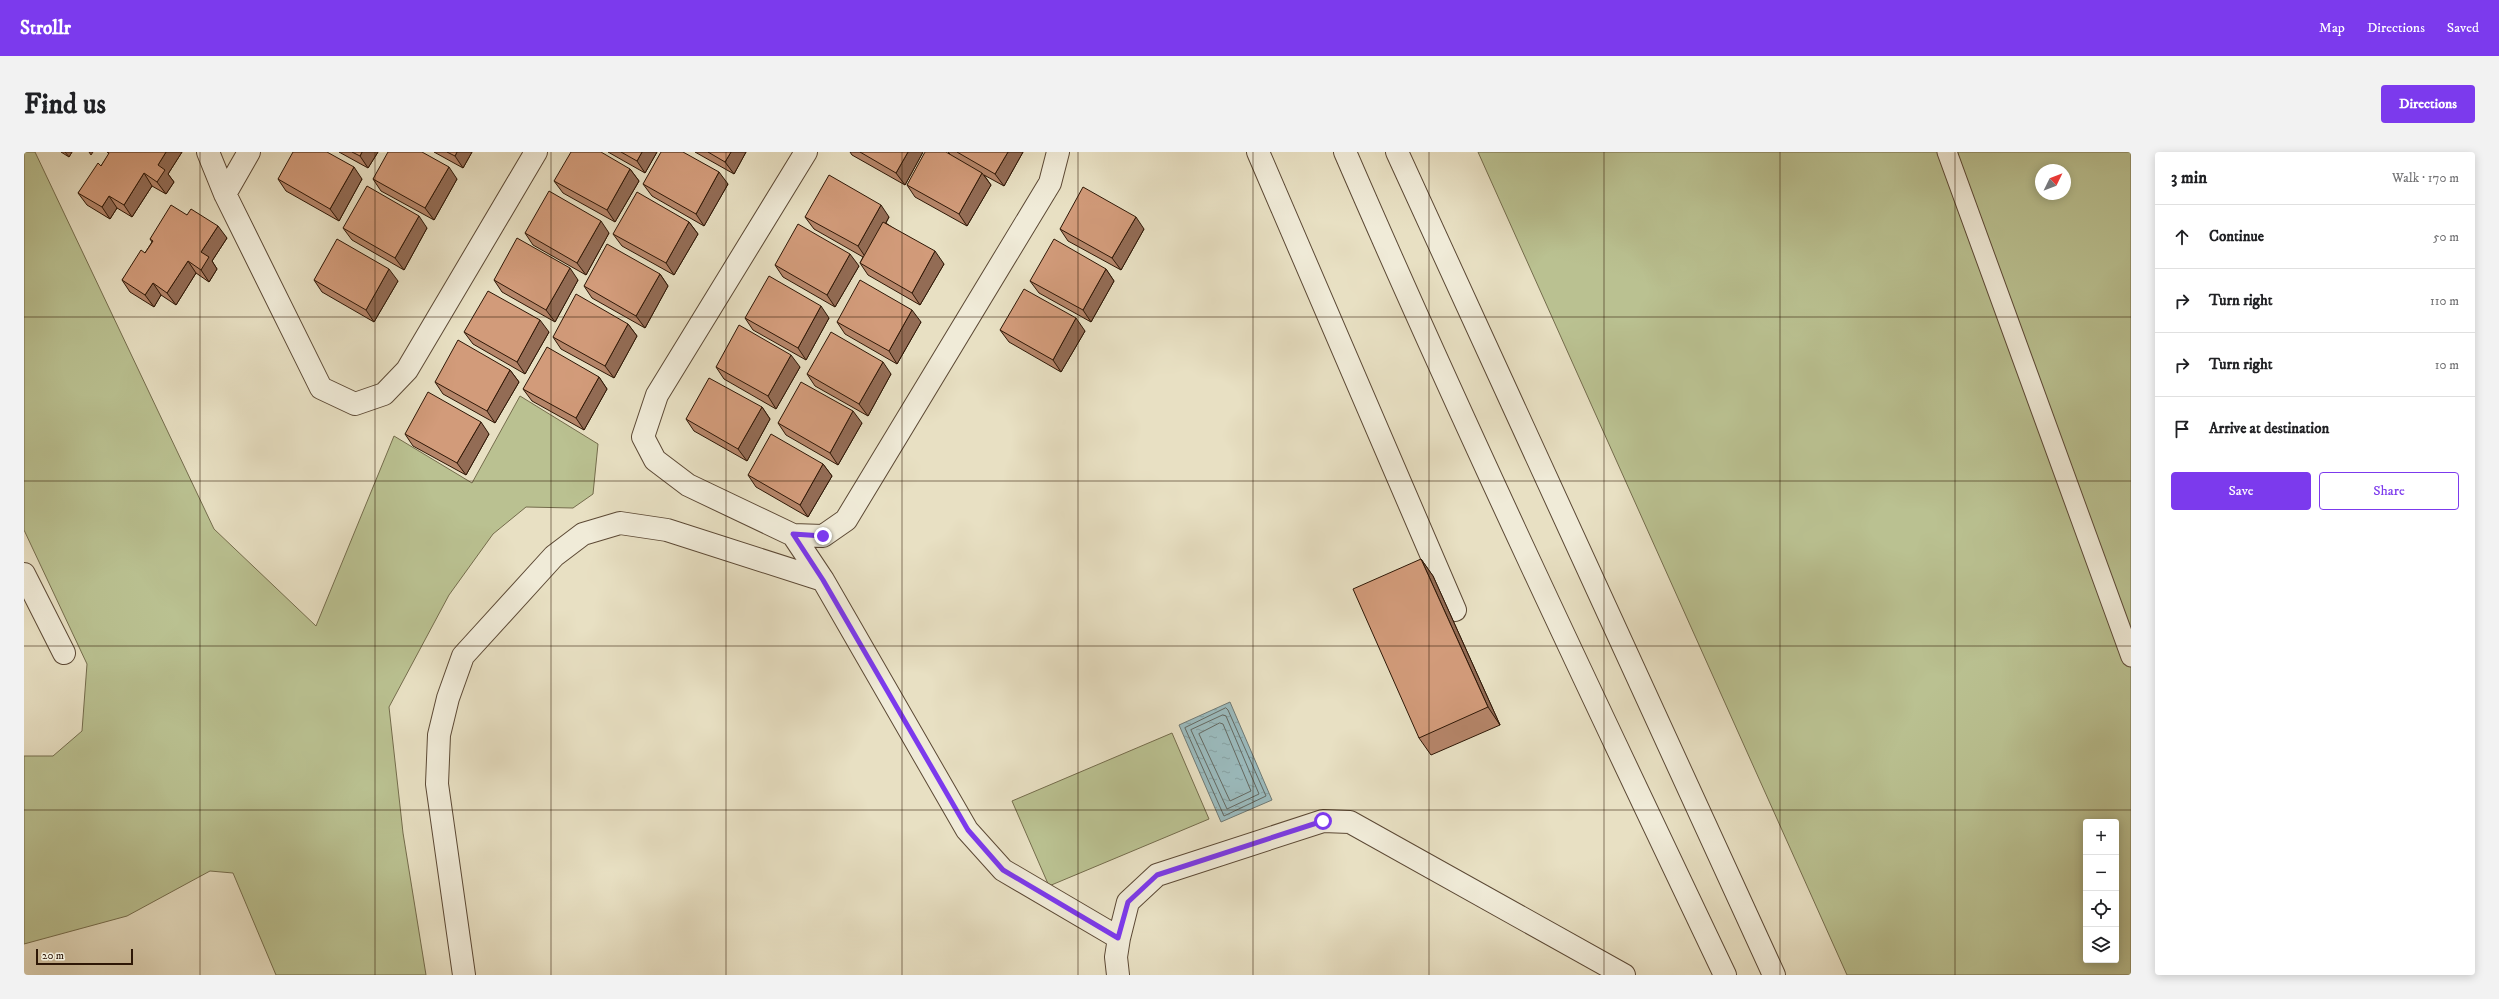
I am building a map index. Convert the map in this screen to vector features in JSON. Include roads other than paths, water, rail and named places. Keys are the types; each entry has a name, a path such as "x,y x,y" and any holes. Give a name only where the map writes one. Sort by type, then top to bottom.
{"street":[{"path":"208,152 225,194 321,388 355,404 384,394 407,370 536,152"},
{"path":"225,194 249,152"},
{"path":"806,152 657,395 643,437 654,460 688,485 793,534 823,536 846,520 1050,183 1058,152"},
{"path":"1258,152 1455,610"},
{"path":"1345,152 1386,248 1581,672 1725,975"},
{"path":"1396,152 1774,975"},
{"path":"464,975 437,784 439,735 448,698 463,656 554,556 583,534 620,523 666,530 823,580"},
{"path":"793,534 823,580 968,830 1003,870 1118,938"},
{"path":"24,574 64,654"},
{"path":"1118,975 1116,957 1118,938 1128,902 1157,875 1323,821 1350,822 1624,975"}],"lane":[{"path":"1947,152 2131,657"}],"water":[{"path":"1230,702 1272,800 1221,822 1179,725"}]}
